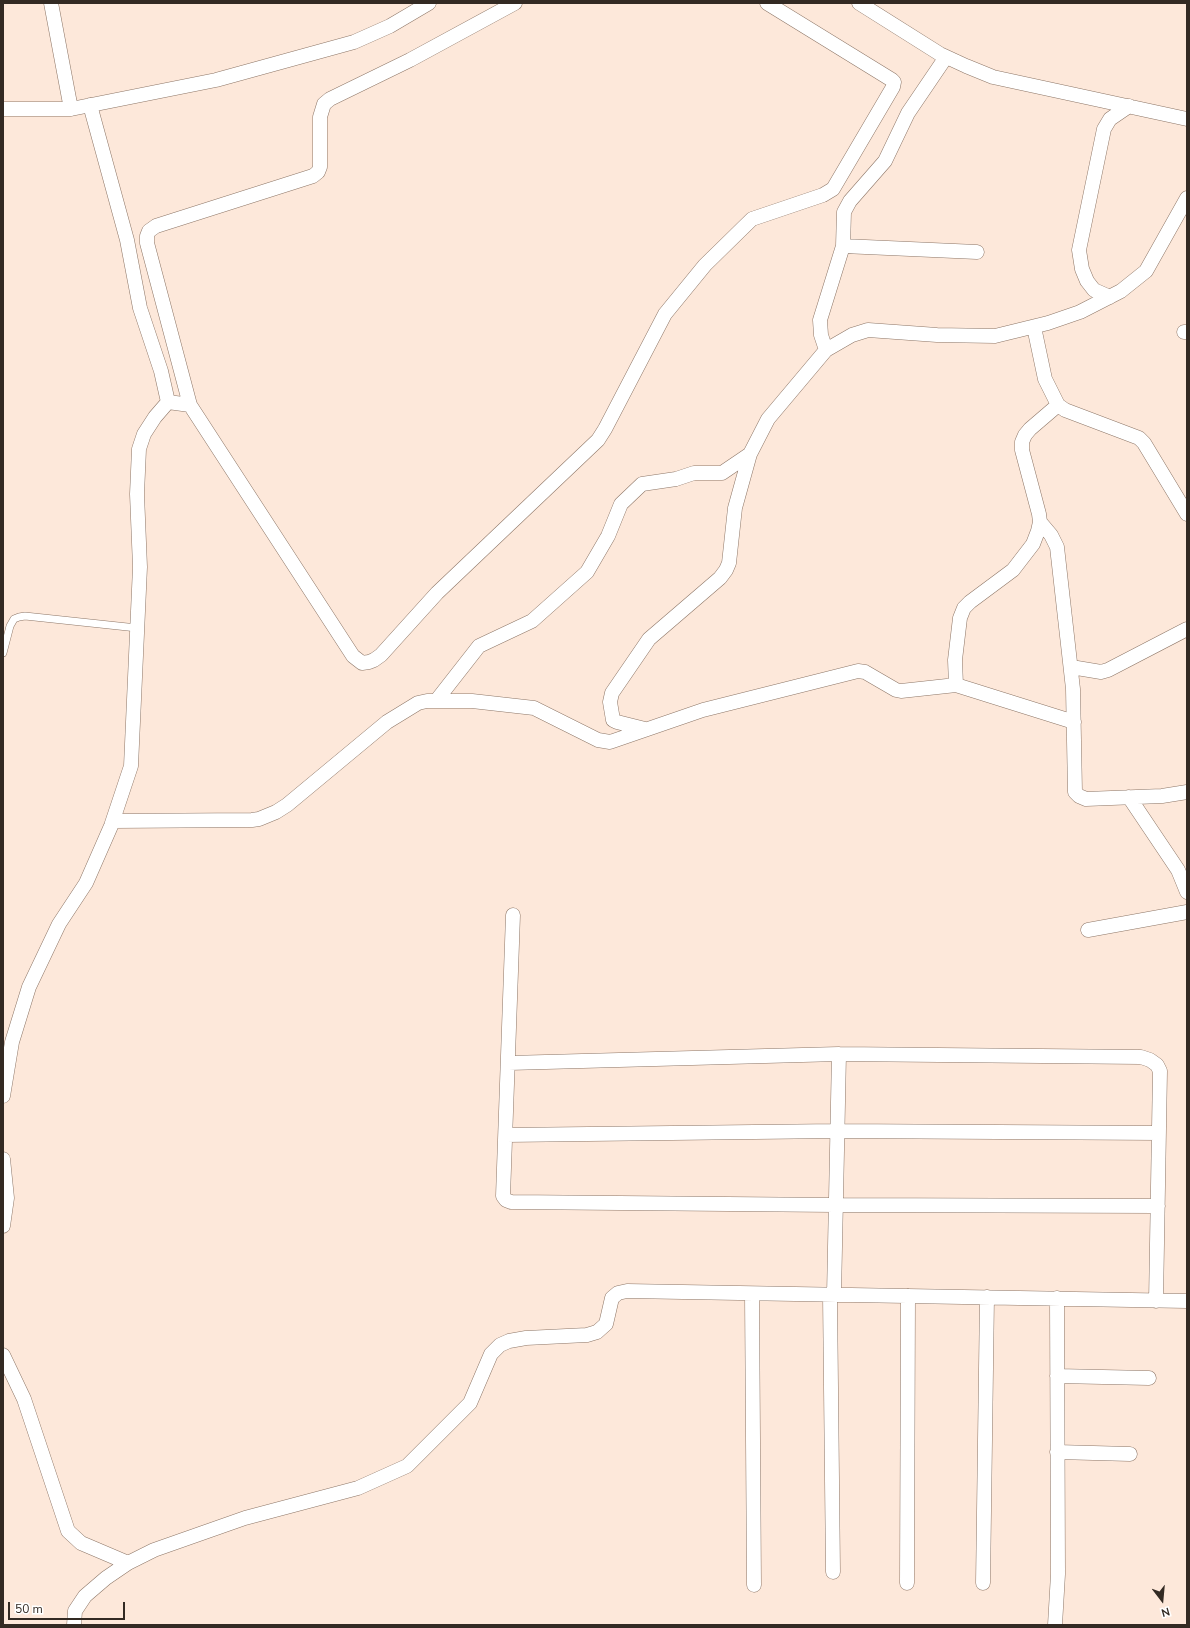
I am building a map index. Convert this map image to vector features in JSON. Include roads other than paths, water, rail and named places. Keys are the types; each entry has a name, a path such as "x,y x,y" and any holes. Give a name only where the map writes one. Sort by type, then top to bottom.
{"street":[{"path":"51,3 71,109"},
{"path":"3,109 71,109 216,80 354,42 390,26 429,3"},
{"path":"515,3 410,60 330,99 324,104 320,117 320,166 318,172 314,176 156,226 149,231 146,236 190,405 353,656 362,663 374,660 381,654 437,593 598,440 665,314 705,265 752,219 828,193 837,182 894,87 894,82 767,3"},
{"path":"859,3 946,57 993,77 1187,119"},
{"path":"826,350 821,335 820,320 843,246 844,212 850,201 885,161 908,113 946,57"},
{"path":"90,105 127,240 140,308 161,371 168,402"},
{"path":"1110,297 1094,290 1086,281 1082,269 1079,250 1104,129 1110,119 1129,106"},
{"path":"645,729 613,720 610,702 612,693 649,639 720,578 726,570 729,563 735,508 750,454 768,419 826,350 852,335 868,330 937,335 995,336 1080,312 1121,291 1146,271 1187,198"},
{"path":"843,246 977,252"},
{"path":"1034,326 1045,379 1058,405 1065,410 1139,438 1144,443 1187,514"},
{"path":"168,402 190,405"},
{"path":"3,1096 12,1042 29,987 59,924 86,883 113,820 131,766 140,567 137,494 139,449 144,434 155,417 168,402"},
{"path":"956,685 955,660 960,618 964,608 1013,570 1033,544 1038,531 1040,522 1039,514 1022,450 1022,442 1030,429 1058,405"},
{"path":"436,701 479,646 532,621 587,572 608,536 621,504 642,484 676,479 694,473 722,473 750,454"},
{"path":"1040,522 1051,535 1057,547 1071,667 1076,792 1079,796 1086,799 1162,796 1187,792"},
{"path":"1071,667 1101,672 1108,670 1187,630"},
{"path":"113,820 259,819 287,806 387,722 418,703 436,701 472,701 534,708 603,742 610,742 703,710 858,671 865,672 896,690 902,691 956,685 1074,722"},
{"path":"1129,797 1178,870 1187,892"},
{"path":"1088,930 1187,912"},
{"path":"513,915 504,1196 506,1200 511,1202 835,1205 1158,1206"},
{"path":"508,1063 839,1054 1141,1057 1150,1060 1157,1065 1160,1071 1156,1301"},
{"path":"833,1572 832,1295 839,1054"},
{"path":"506,1136 837,1132 1159,1133"},
{"path":"3,1159 7,1198 3,1226"},
{"path":"74,1625 75,1611 85,1596 106,1578 128,1563 154,1550 245,1518 358,1488 407,1466 470,1403 491,1354 500,1345 509,1341 526,1338 587,1335 597,1332 606,1324 612,1298 627,1291 1187,1301"},
{"path":"752,1294 754,1585"},
{"path":"907,1583 908,1296"},
{"path":"983,1583 987,1297"},
{"path":"1055,1625 1058,1574 1057,1298"},
{"path":"3,1355 24,1399 68,1531 81,1543 128,1563"},
{"path":"1057,1376 1149,1378"},
{"path":"1057,1452 1130,1454"}],"lane":[{"path":"3,654 10,626 14,619 19,617 25,616 137,628"}]}
